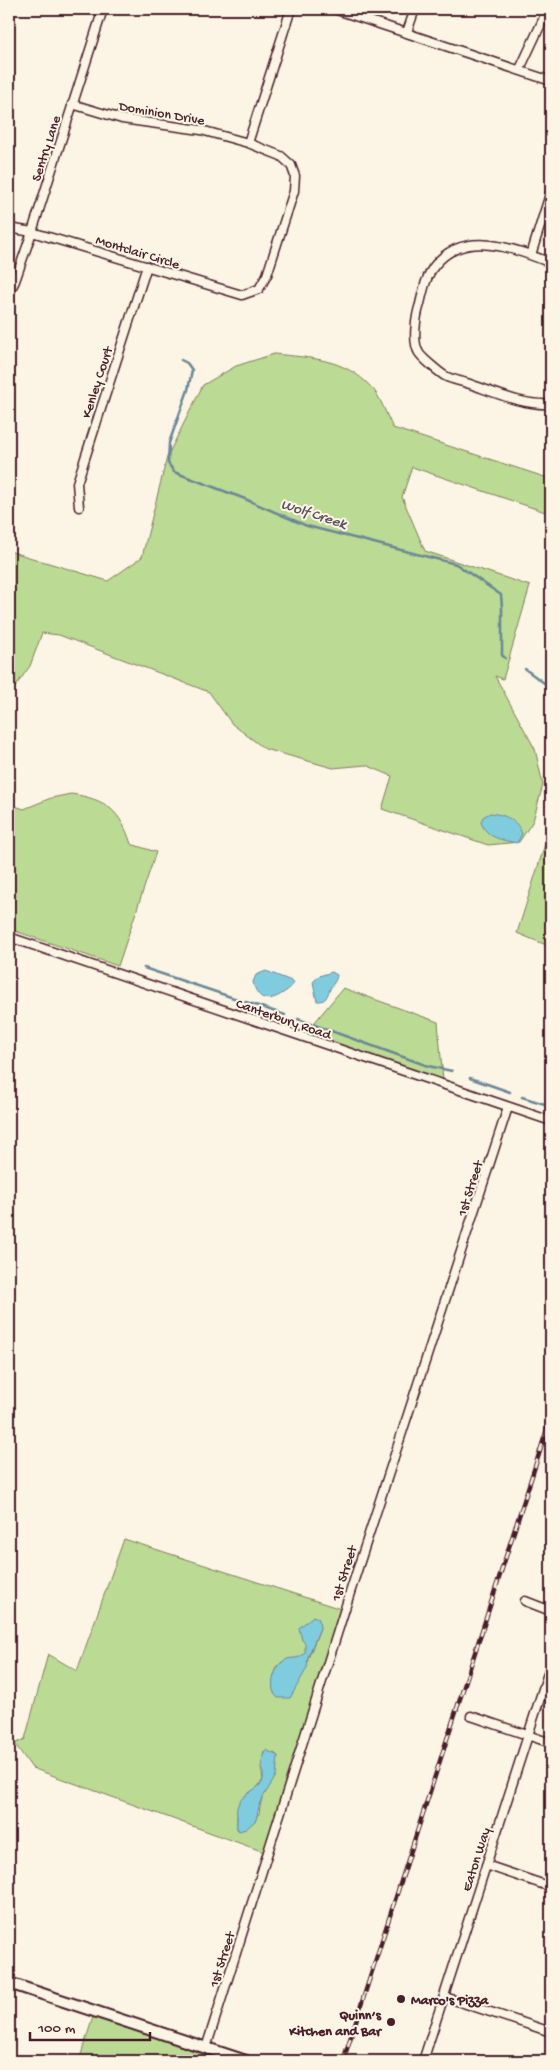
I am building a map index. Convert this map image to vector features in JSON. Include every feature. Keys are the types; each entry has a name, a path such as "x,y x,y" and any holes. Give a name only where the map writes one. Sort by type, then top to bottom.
{"main road":[{"path":"9,1983 243,2061"}],"street":[{"name":"Sentry Lane","path":"9,293 32,232 103,9"},
{"path":"248,143 291,9"},
{"path":"334,9 551,80"},
{"path":"407,32 415,9"},
{"path":"520,69 548,9"},
{"name":"Dominion Drive","path":"72,104 122,119 201,130 248,143 281,156 291,165 295,176 291,200 267,275 259,289"},
{"path":"531,255 551,191"},
{"name":"Montclair Circle","path":"9,228 32,232 242,295 259,289"},
{"path":"551,263 531,255 493,245 471,243 450,252 434,265 426,282 416,315 416,335 419,352 445,376 524,402 538,405 551,404"},
{"name":"Kenley Court","path":"79,507 76,482 147,266"},
{"name":"Canterbury Road","path":"9,938 551,1121"},
{"name":"1st Street","path":"206,2048 358,1568 508,1107"},
{"path":"525,1601 551,1611"},
{"name":"Eaton Way","path":"423,2061 551,1664"},
{"path":"471,1716 551,1743"},
{"path":"486,1865 551,1888"},
{"path":"445,1997 551,2032"}],"green space":[{"path":"274,354 326,361 350,370 361,377 374,391 393,428 551,479 551,514 412,467 402,497 425,551 530,586 503,679 495,676 535,749 543,785 533,821 519,842 488,845 382,809 392,776 366,765 333,768 265,749 232,724 209,692 59,635 42,633 30,666 15,687 9,707 9,551 108,581 142,557 167,457 203,385 236,366"},
{"path":"71,794 94,799 110,808 122,823 131,844 156,852 118,966 9,929 9,804 24,809 51,798"},
{"path":"551,825 551,947 517,933"},
{"path":"343,988 438,1022 443,1081 305,1034"},
{"path":"124,1539 341,1609 264,1852 32,1768 15,1744 25,1739 48,1654 77,1671","holes":["320,1628 306,1664 274,1693 274,1676 279,1665 282,1662 303,1655 306,1648 305,1641","264,1751 276,1754 259,1814 239,1831 237,1829 237,1817 245,1796 256,1789 263,1780 261,1767"]},
{"path":"93,2017 225,2061 79,2061"}],"water":[{"path":"490,813 501,815 514,821 522,834 517,843 495,837 487,832 481,822 483,817"},
{"path":"266,971 294,982 290,988 280,995 266,999 258,994 253,982 256,975"},
{"path":"332,972 337,975 335,981 325,999 317,1001 313,982 319,976"},
{"path":"313,1616 319,1619 320,1628 308,1657 307,1668 290,1698 278,1698 272,1684 275,1673 285,1660 300,1657 305,1653 305,1643 302,1640 299,1628"},
{"path":"266,1750 278,1756 276,1776 260,1802 256,1820 246,1829 239,1831 237,1826 238,1804 244,1796 262,1783 262,1763"}],"waterway":[{"name":"Wolf Creek","path":"181,360 187,363 192,370 188,390 169,443 168,463 174,472 245,499 307,526 456,564 501,595 502,655 505,658"},
{"name":"Wolf Creek","path":"525,669 551,688"},
{"path":"144,968 285,1015"},
{"path":"298,1019 428,1066 452,1071"},
{"path":"470,1078 510,1092"},
{"path":"522,1097 551,1106"}],"railway":[{"path":"343,2061 551,1417"}],"place":[{"name":"Marco's Pizza","path":"401,1999"},
{"name":"Quinn’s Kitchen and Bar","path":"391,2022"}]}
